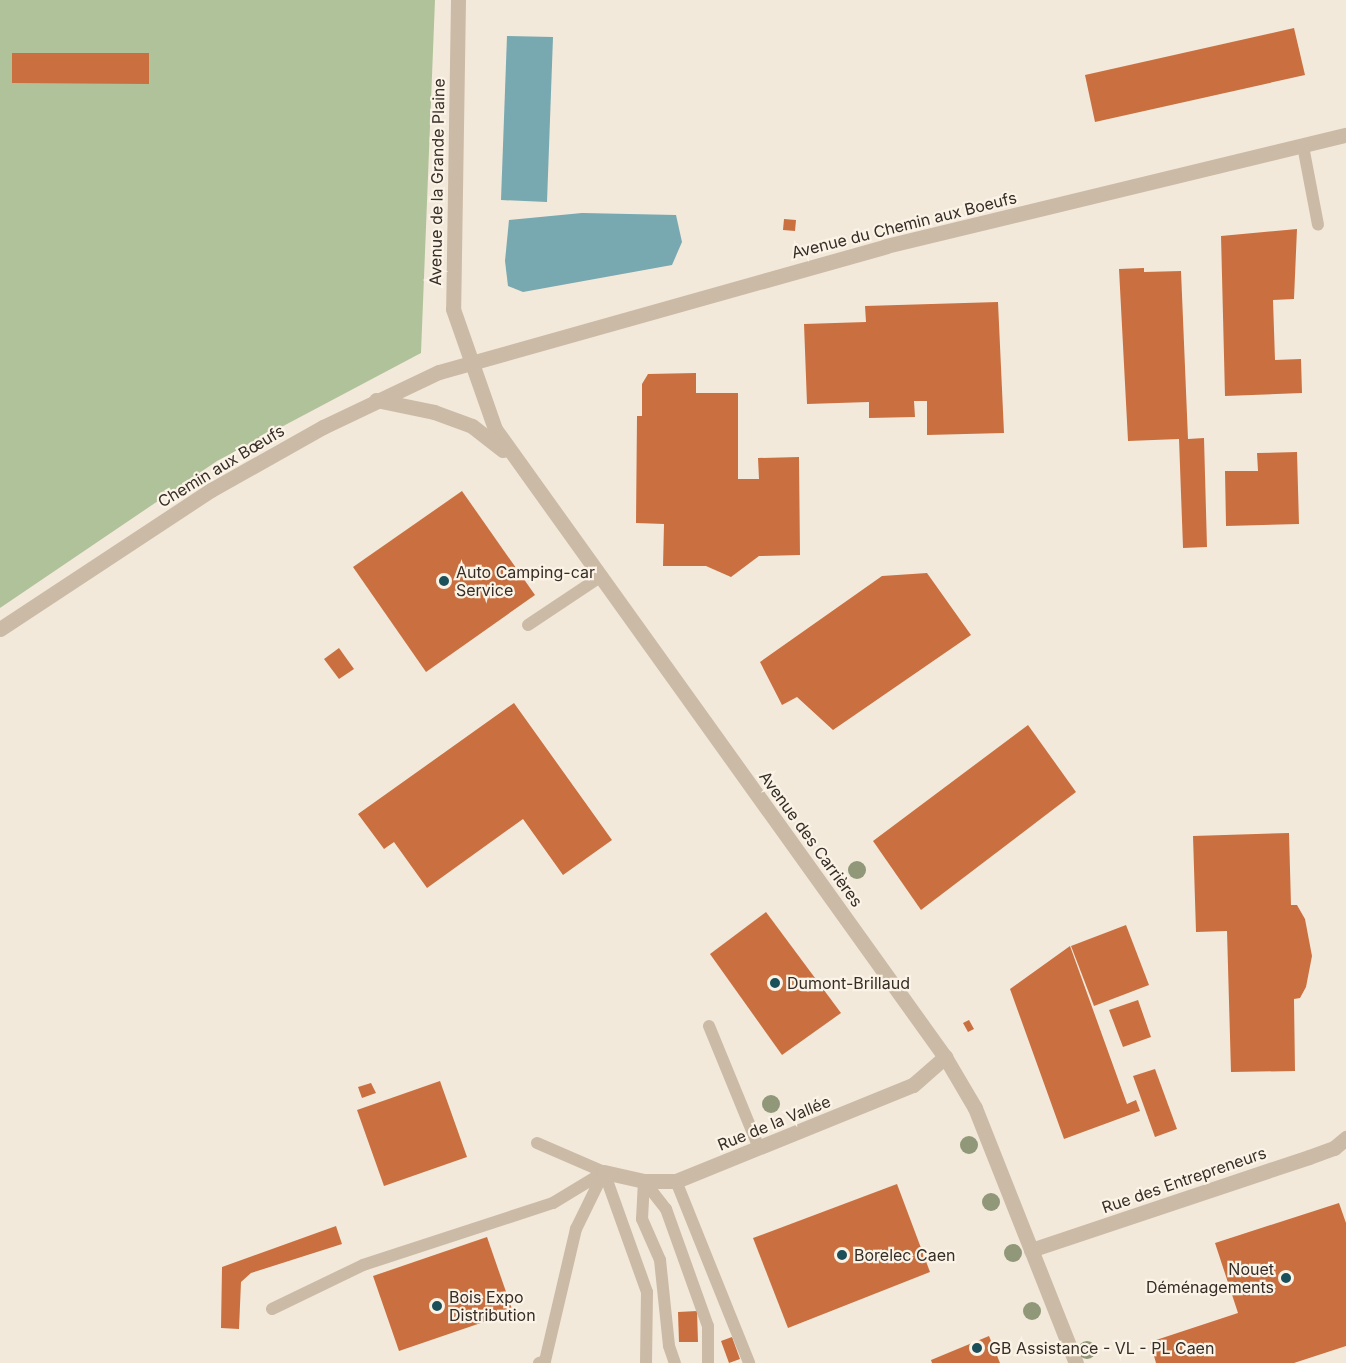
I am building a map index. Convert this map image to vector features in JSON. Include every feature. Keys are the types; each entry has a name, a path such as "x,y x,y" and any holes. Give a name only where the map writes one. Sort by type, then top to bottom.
{"street":[{"name":"Avenue de la Grande Plaine","path":"458,0 453,309 474,361"},
{"name":"Avenue du Chemin aux Boeufs","path":"474,361 886,246 1346,135"},
{"name":"Chemin aux Bœufs","path":"0,629 211,490 376,400 474,361"},
{"name":"Avenue des Carrières","path":"474,361 482,398 495,429 515,459 945,1057 975,1108 1076,1363"},
{"path":"376,400 434,412 472,426 515,459"},
{"name":"Rue de la Vallée","path":"604,1173 644,1181 676,1181 759,1149 913,1084 945,1057"},
{"name":"Rue des Entrepreneurs","path":"1031,1250 1309,1157 1334,1148 1346,1138"}],"lane":[{"path":"1303,146 1318,225"},
{"path":"528,625 600,577"},
{"path":"709,1026 759,1149"},
{"path":"537,1143 604,1173 647,1292 646,1363"},
{"path":"272,1309 363,1265 553,1203 604,1173"},
{"path":"539,1363 545,1361 576,1229 604,1173"},
{"path":"644,1181 642,1219 660,1260 669,1346 675,1363"},
{"path":"644,1181 666,1209 708,1326 708,1363"},
{"path":"676,1181 749,1363"}],"green space":[{"path":"0,0 435,0 421,353 217,461 0,608"}],"water":[{"path":"507,36 553,37 547,202 501,200"},
{"path":"582,213 676,215 682,242 672,265 523,292 508,286 505,261 509,220"}],"building":[{"path":"1294,28 1305,75 1095,122 1085,75"},
{"path":"12,53 149,53 149,84 12,83"},
{"path":"784,219 796,220 795,231 783,230"},
{"path":"1297,229 1294,299 1273,300 1275,360 1301,359 1302,393 1225,396 1221,236"},
{"path":"1144,268 1144,272 1181,271 1188,439 1204,438 1207,547 1183,548 1179,439 1128,441 1119,269"},
{"path":"998,302 1004,433 927,435 927,401 914,401 915,417 869,418 869,402 807,404 804,324 866,322 865,306"},
{"path":"696,373 696,393 738,393 738,479 759,479 758,458 799,457 800,555 759,556 731,577 706,566 663,566 664,524 636,523 637,416 642,416 642,384 648,374"},
{"path":"1297,452 1299,524 1226,526 1225,471 1258,471 1257,453"},
{"name":"Auto Camping-car Service","path":"462,491 535,595 426,672 353,567"},
{"path":"927,573 971,635 833,730 797,697 782,705 760,662 882,576"},
{"path":"339,648 354,669 339,679 324,659"},
{"path":"514,703 612,840 563,875 523,819 427,888 394,842 384,849 358,814"},
{"path":"1028,725 1076,792 921,910 873,841"},
{"path":"1289,833 1291,905 1297,905 1305,919 1312,956 1306,987 1300,998 1294,999 1295,1071 1231,1072 1227,931 1196,932 1193,836"},
{"name":"Dumont-Brillaud","path":"766,912 841,1013 782,1055 710,954"},
{"path":"1126,925 1149,985 1094,1006 1071,946"},
{"path":"1070,946 1127,1104 1136,1100 1140,1111 1064,1139 1010,989"},
{"path":"1138,1000 1151,1037 1123,1047 1109,1010"},
{"path":"969,1020 974,1029 968,1032 963,1023"},
{"path":"1155,1069 1177,1129 1155,1137 1133,1076"},
{"path":"440,1081 467,1157 384,1186 357,1110"},
{"path":"371,1083 376,1093 362,1098 358,1087"},
{"name":"Borelec Caen","path":"897,1184 930,1272 788,1328 753,1238"},
{"name":"Nouet Déménagements","path":"1339,1203 1346,1223 1346,1346 1294,1363 1156,1363 1150,1342 1238,1313 1215,1243"},
{"path":"336,1226 342,1244 251,1273 241,1282 239,1329 221,1328 222,1267"},
{"path":"487,1237 513,1312 399,1351 373,1276"},
{"path":"697,1311 698,1342 679,1342 678,1312"},
{"name":"GB Assistance - VL - PL Caen","path":"989,1336 1000,1363 932,1363 931,1360"},
{"path":"732,1337 740,1359 729,1363 721,1341"}],"place":[{"name":"Auto Camping-car Service","path":"444,581"},
{"name":"Dumont-Brillaud","path":"775,983"},
{"name":"Borelec Caen","path":"842,1255"},
{"name":"Nouet Déménagements","path":"1286,1278"},
{"name":"Bois Expo Distribution","path":"437,1306"},
{"name":"GB Assistance - VL - PL Caen","path":"977,1348"}]}
